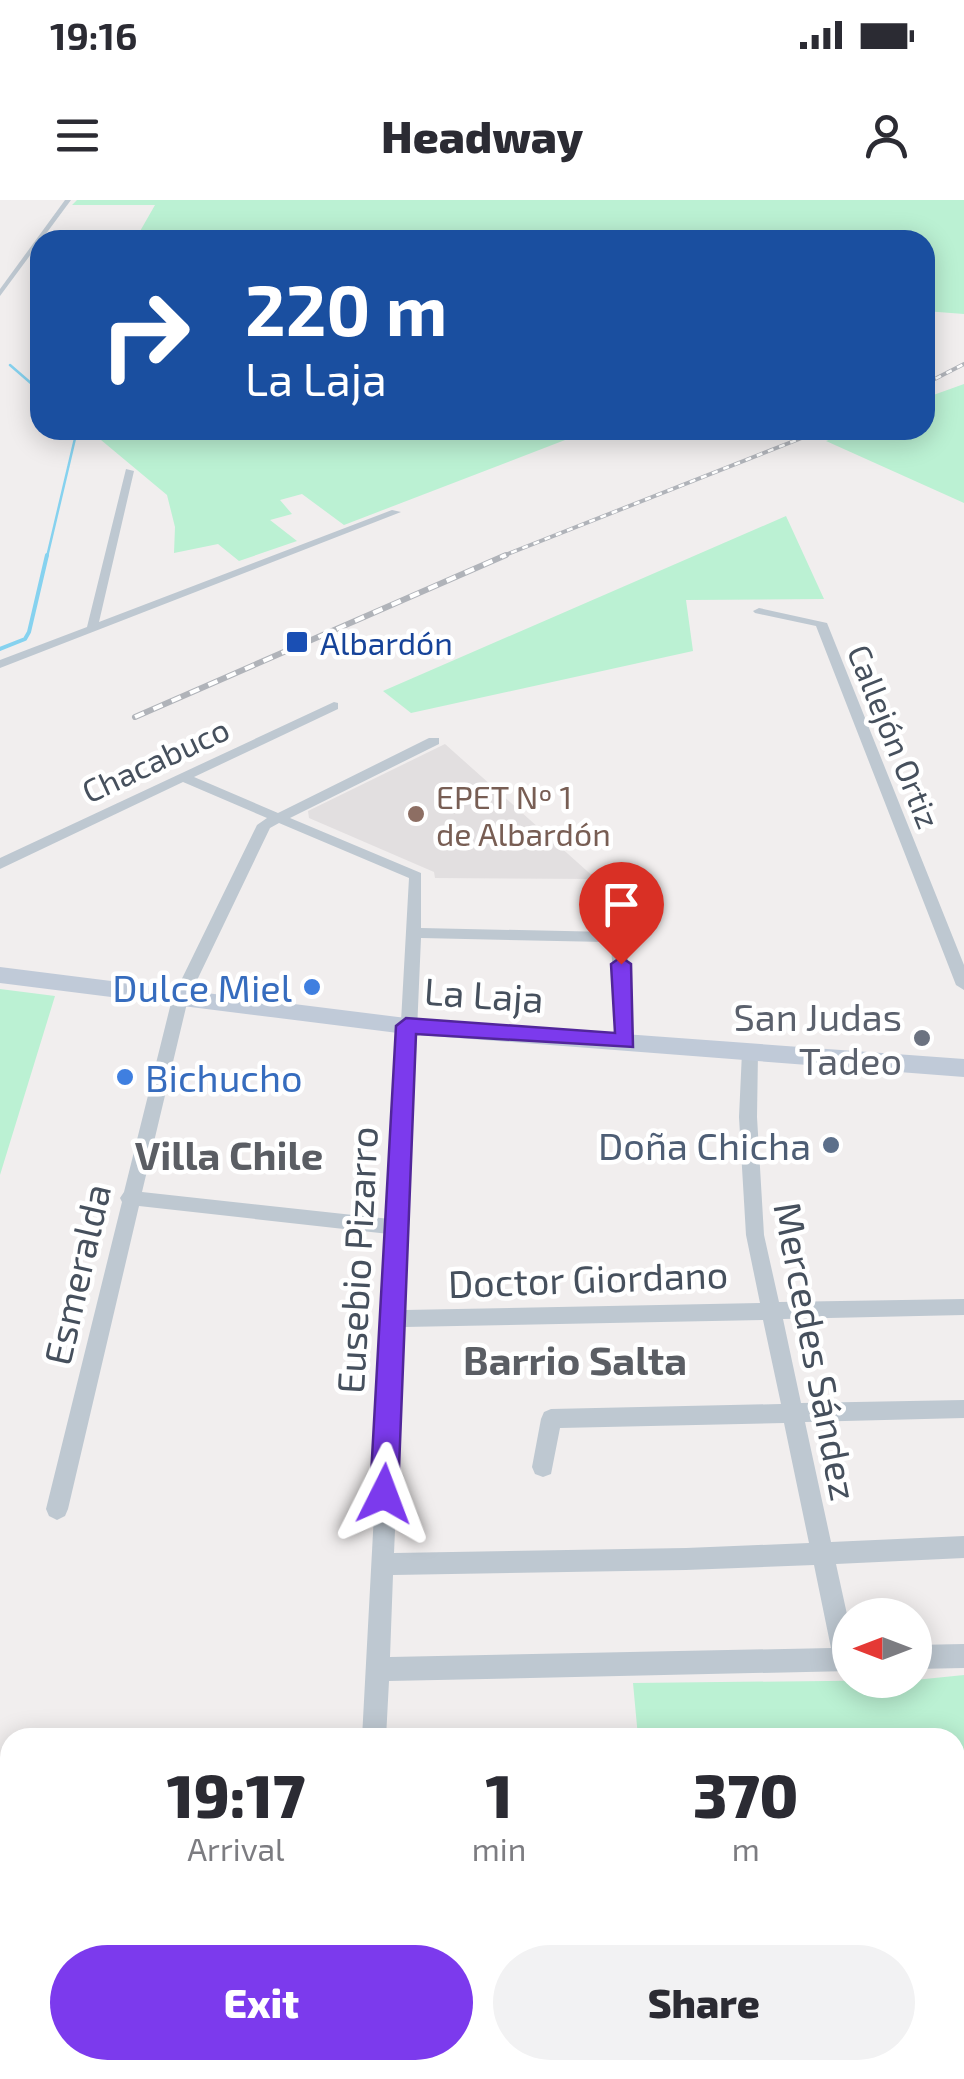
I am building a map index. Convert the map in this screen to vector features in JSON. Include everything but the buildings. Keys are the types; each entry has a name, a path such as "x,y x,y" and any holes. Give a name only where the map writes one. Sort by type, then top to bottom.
{"main road":[{"name":"La Laja","path":"0,975 406,1026 964,1068"}],"street":[{"path":"46,230 68,200"},
{"path":"0,294 30,253"},
{"path":"92,629 129,471"},
{"path":"0,664 396,512"},
{"name":"Callejón Ortiz","path":"759,612 820,623 964,984"},
{"name":"Chacabuco","path":"0,864 334,706"},
{"path":"182,777 279,817 434,742"},
{"name":"Eusebio Pizarro","path":"279,817 416,876 374,1728"},
{"name":"Esmeralda","path":"57,1508 180,999 264,824 279,817"},
{"path":"414,934 601,936 619,946 626,1042"},
{"name":"Mercedes Sández","path":"750,1052 751,1186 768,1308 832,1601"},
{"path":"129,1198 397,1228"},
{"name":"Doctor Giordano","path":"394,1319 768,1308 964,1307"},
{"path":"543,1467 551,1420 964,1409"},
{"path":"380,1564 964,1548"},
{"path":"932,1657 964,1656"},
{"path":"376,1669 832,1659"}],"shaded area":[{"name":"EPET Nº 1 de Albardón","path":"445,744 596,879 435,878 434,872 309,818 308,811"}],"green space":[{"path":"77,200 964,200 964,314 935,312 935,230 141,230 155,205 72,205"},
{"path":"964,384 964,503 826,441 935,440 935,394"},
{"path":"101,440 565,440 344,525 302,494 280,500 292,514 270,520 297,541 239,561 218,544 174,553 175,527 167,495"},
{"path":"786,516 824,599 686,600 693,651 411,713 383,691"},
{"path":"0,989 55,996 0,1175"},
{"path":"964,1675 964,1728 637,1728 633,1683 832,1681 832,1698 932,1698 932,1678"}],"waterway":[{"path":"10,365 30,382"},
{"path":"47,557 75,440"},
{"path":"0,649 25,639 29,632 47,555"}],"railway":[{"path":"935,379 964,364"},
{"path":"500,557 797,440"},
{"path":"135,717 506,555"}],"place":[{"name":"Albardón","path":"297,642"},
{"name":"EPET Nº 1 de Albardón","path":"416,814"},
{"name":"Dulce Miel","path":"312,987"},
{"name":"San Judas Tadeo","path":"922,1038"},
{"name":"Bichucho","path":"125,1077"},
{"name":"Doña Chicha","path":"831,1145"}],"district":[{"name":"Villa Chile","path":"229,1154"},
{"name":"Barrio Salta","path":"575,1359"}],"route":[{"path":"384,1494 406,1026 626,1042 621,964"}]}
